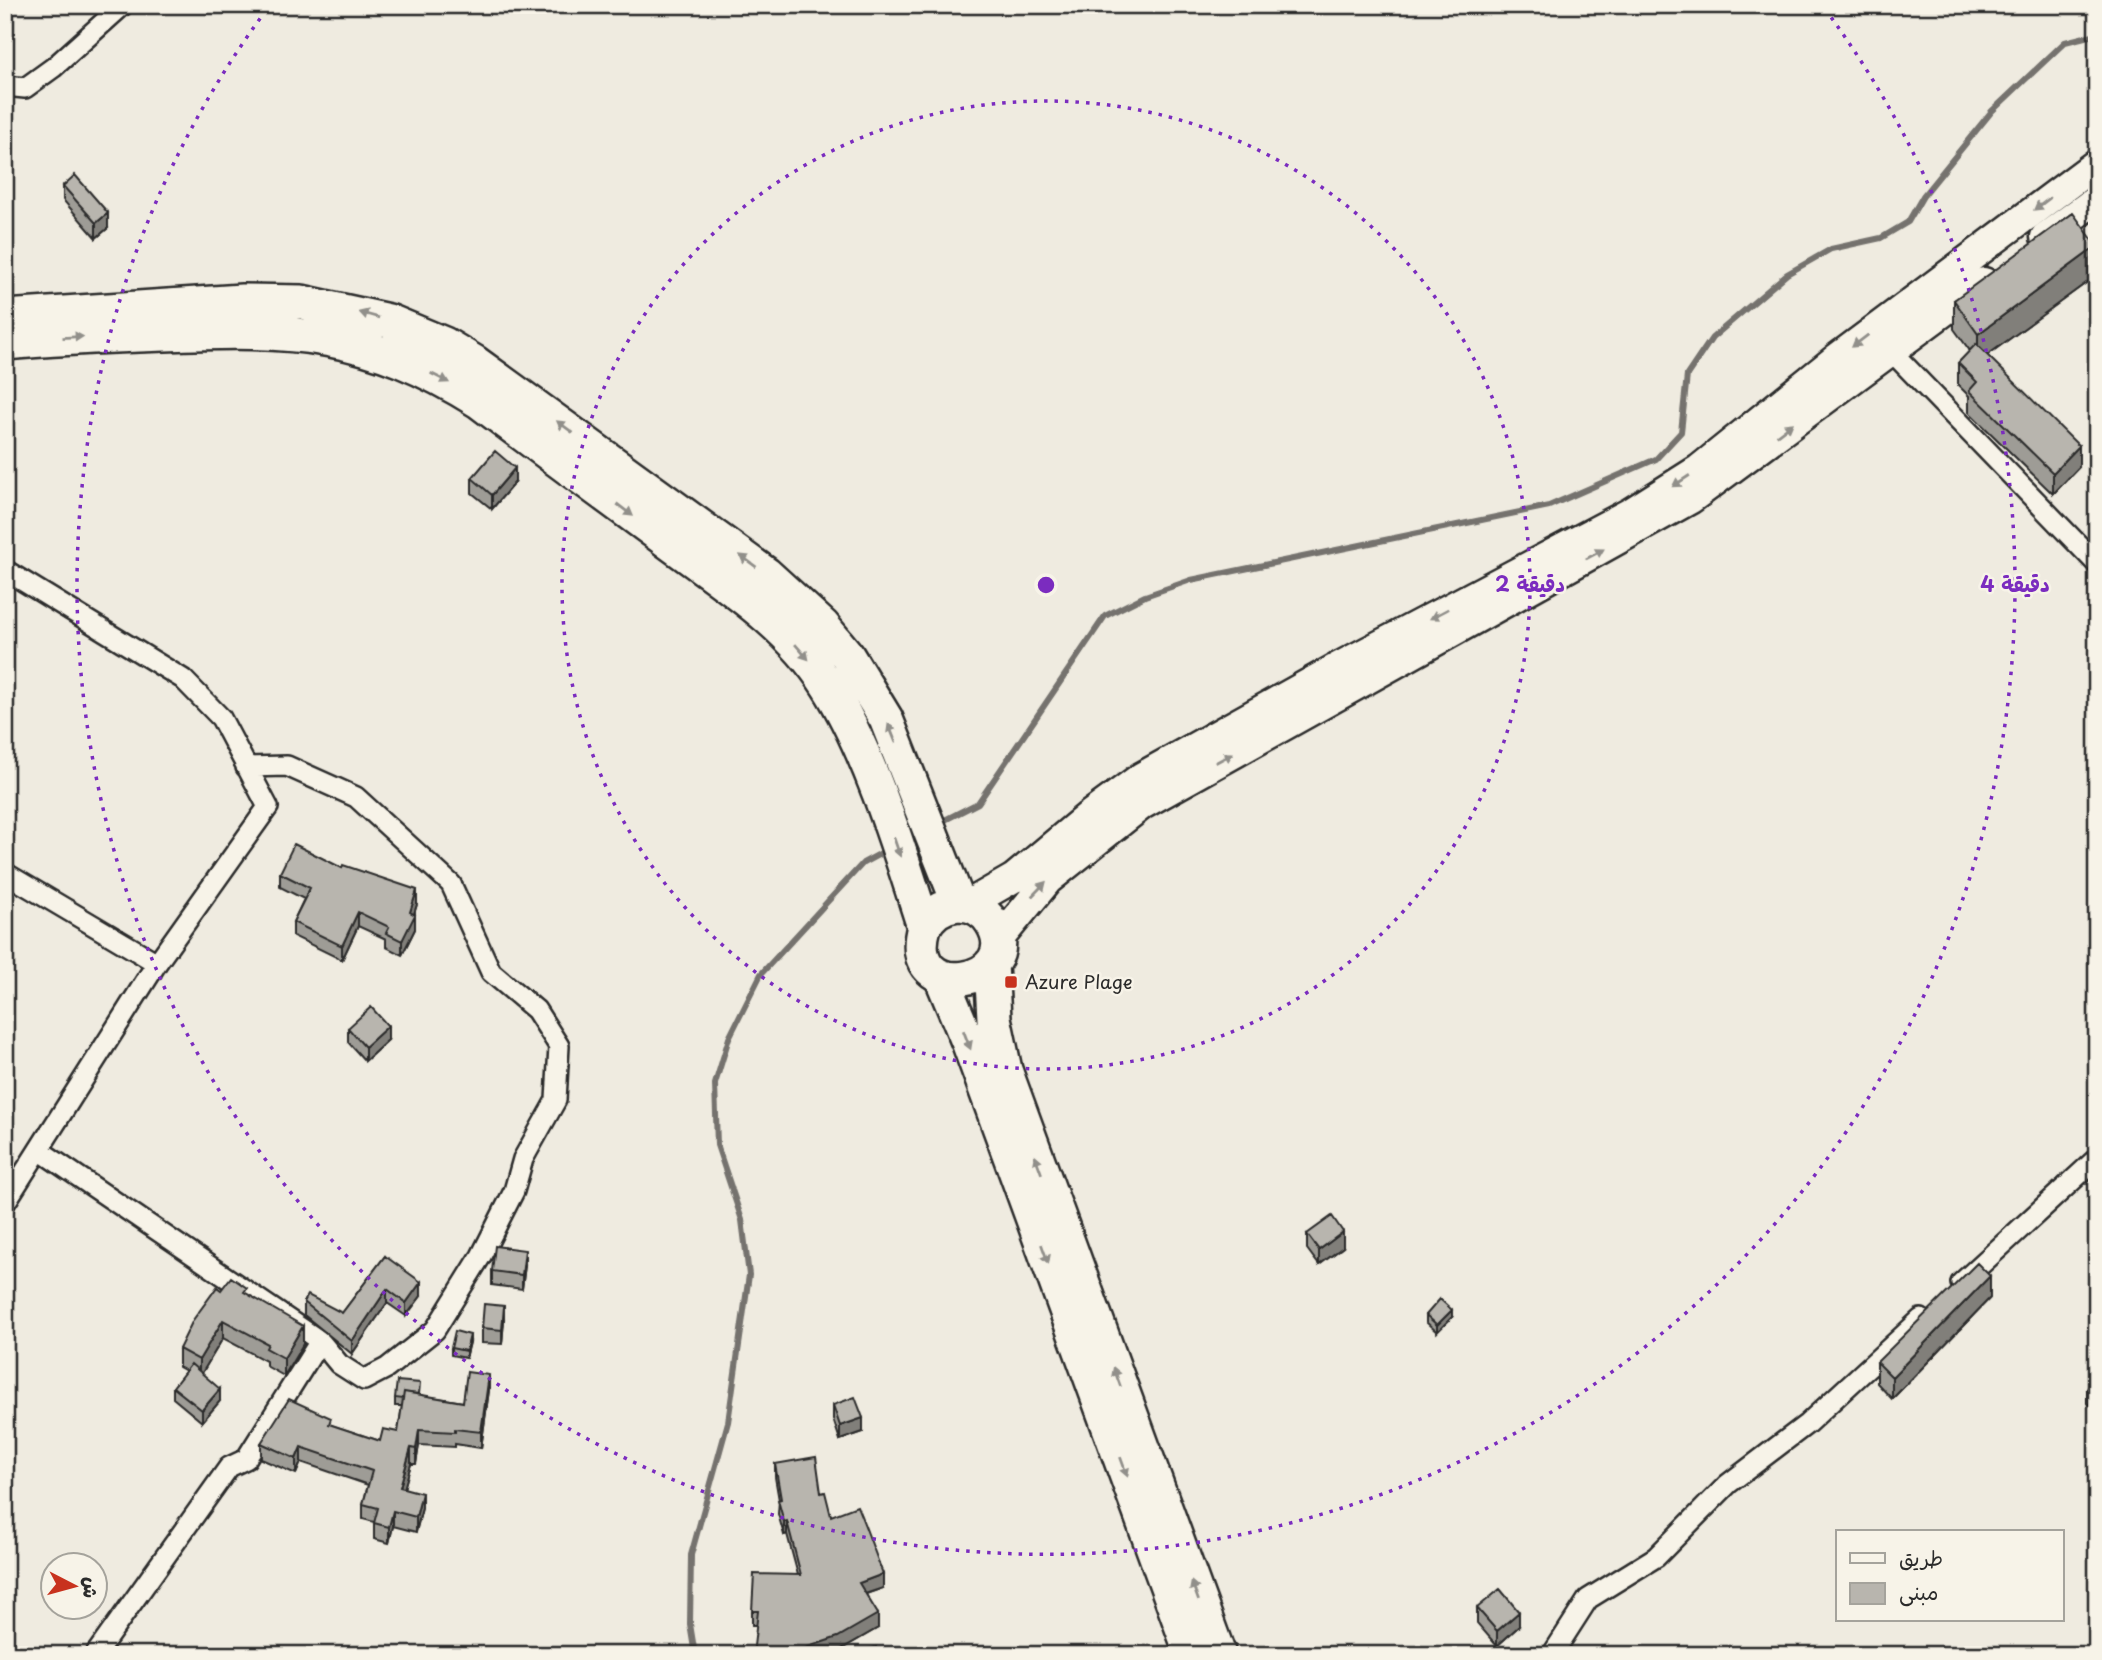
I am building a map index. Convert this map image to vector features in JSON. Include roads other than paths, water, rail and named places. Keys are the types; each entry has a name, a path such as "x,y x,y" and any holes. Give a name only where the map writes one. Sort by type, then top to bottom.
{"highway":[{"path":"5,317 242,300 302,302 389,321 444,344 503,382 766,574 796,600 847,655 887,719 958,895 987,915 995,928 994,1018 1005,1070 1219,1655"},
{"path":"5,343 66,337 272,331 309,334 381,352 448,382 732,589 789,637 822,677 843,712 882,805 924,927 921,946 923,956 941,977 969,1044 1192,1655"},
{"path":"924,927 941,908 958,895"},
{"path":"941,977 963,981 974,978 994,953"}],"main road":[{"path":"958,895 1014,878 1088,816 1142,777 1349,662 1631,512 1689,475 1839,357 2097,163"},
{"path":"994,953 1019,912 1048,880 1142,805 1691,499 2097,199"}],"street":[{"path":"5,86 25,88 123,5"},
{"path":"1890,350 2097,564"},
{"path":"5,570 183,679 221,718 268,807 157,962 5,1203"},
{"path":"39,1150 320,1341 339,1364 364,1380 387,1368 435,1330 481,1256 514,1191 523,1159 556,1100 559,1046 536,1010 491,972 451,884 356,797 287,766 247,767"},
{"path":"5,873 157,962"},
{"path":"1552,1655 1588,1600 1656,1557 1728,1484 1807,1424 2097,1158"},
{"path":"95,1655 229,1467 246,1459 320,1341"}],"waterway":[{"path":"937,824 978,803 1105,616 1145,596 1191,580 1549,506 1656,459 1681,432 1687,375 1712,338 1787,274 1831,249 1881,238 1908,222 1923,196 1992,111 2065,42 2097,34"},
{"path":"695,1655 690,1624 691,1555 728,1422 749,1275 742,1220 717,1145 715,1084 729,1038 761,974 863,863 887,850"}],"place":[{"name":"Azure Plage","path":"1011,982"}]}
